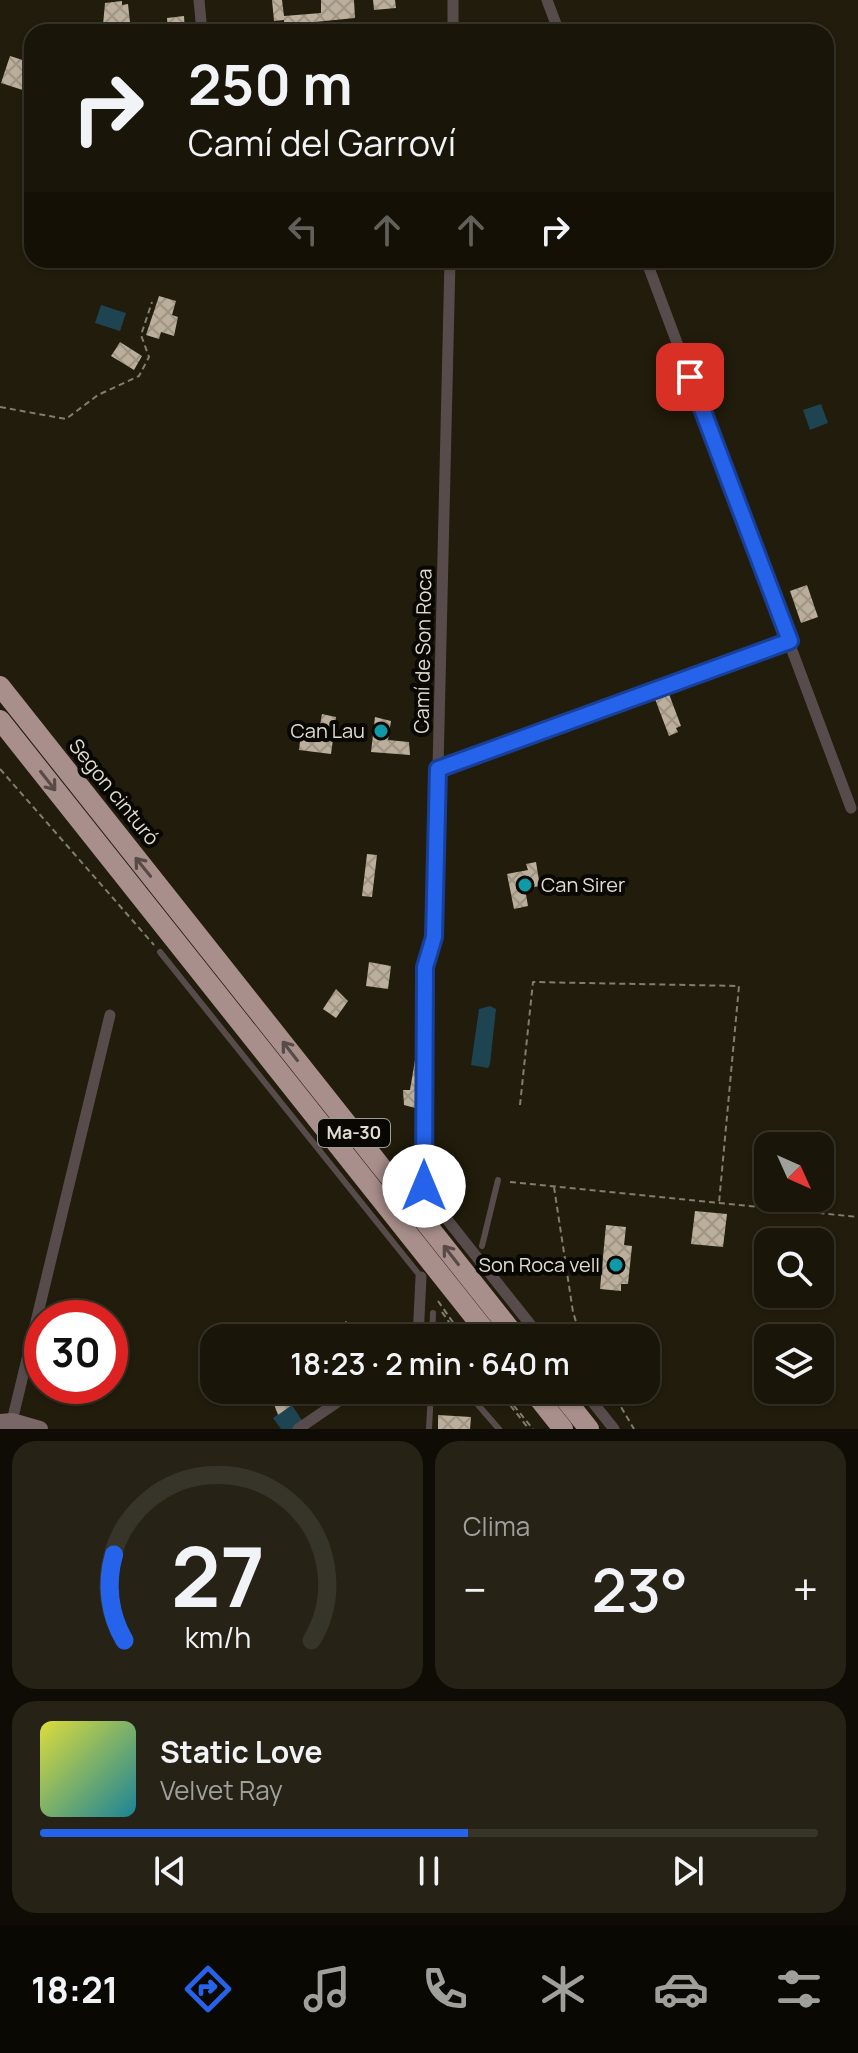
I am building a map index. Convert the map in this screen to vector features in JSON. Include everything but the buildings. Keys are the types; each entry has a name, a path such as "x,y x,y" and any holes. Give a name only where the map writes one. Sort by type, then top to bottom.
{"highway":[{"name":"Segon cinturó","path":"2,687 506,1324"},
{"name":"Ma-30","path":"0,720 480,1324"},
{"path":"543,1404 559,1425"},
{"path":"569,1404 589,1429"}],"street":[{"path":"199,0 201,24"},
{"path":"453,0 453,24"},
{"path":"547,0 556,24"},
{"name":"Camí de Son Roca","path":"450,268 434,937 425,967 424,1186 530,1324"},
{"path":"649,268 851,808"},
{"path":"438,769 790,641"},
{"path":"40,1429 6,1422 110,1015"},
{"path":"419,1324 421,1277"},
{"path":"298,1429 335,1404"},
{"path":"594,1404 614,1429"}],"lane":[{"path":"160,952 421,1277"},
{"path":"482,1246 498,1180"},
{"path":"433,1313 433,1324"},
{"path":"429,1429 430,1404"},
{"path":"477,1404 499,1429"}],"path":[{"path":"0,407 66,419 98,395 139,376 149,357 141,335 152,302"},
{"path":"0,769 160,952"},
{"path":"520,1105 533,982 739,986 719,1203"},
{"path":"510,1182 858,1217"},
{"path":"553,1186 577,1324"},
{"path":"438,1301 454,1324"},
{"path":"510,1404 531,1429"},
{"path":"619,1404 634,1429"}],"water":[{"path":"101,305 126,313 120,331 95,323"},
{"path":"821,404 828,423 810,430 803,410"},
{"path":"490,1006 496,1009 488,1068 471,1065 479,1009"},
{"path":"292,1405 303,1422 293,1429 281,1429 273,1418"}],"place":[{"name":"Can Lau","path":"381,731"},
{"name":"Can Sirer","path":"525,885"},
{"name":"Son Roca vell","path":"616,1265"}],"route":[{"path":"424,1186 425,967 434,937 438,769 790,641 690,377"}]}
